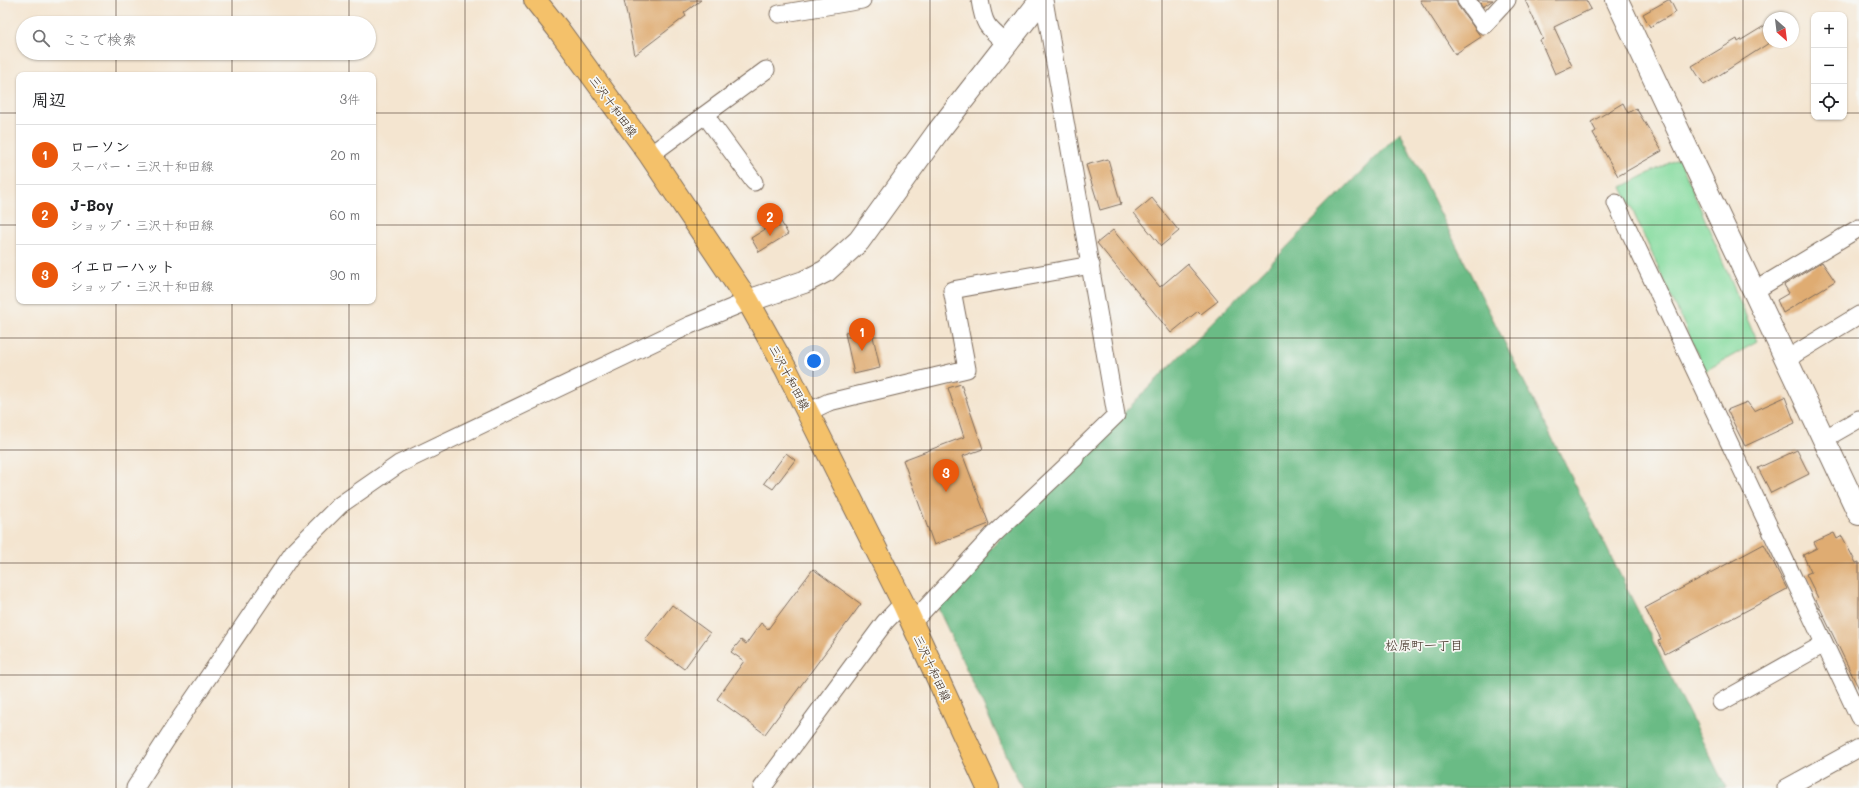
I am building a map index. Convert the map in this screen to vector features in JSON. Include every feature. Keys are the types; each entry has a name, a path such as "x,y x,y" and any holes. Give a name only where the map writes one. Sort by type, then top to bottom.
{"main road":[{"name":"三沢十和田線","path":"535,0 650,155 748,301 786,369 903,603 988,788"}],"street":[{"path":"779,14 862,0"},
{"path":"980,0 983,20 988,28 1007,44"},
{"path":"135,788 182,714 295,550 340,505 399,464 690,325 748,301 804,282 826,271 859,241 937,133 1042,0"},
{"path":"912,623 993,535 1075,458 1076,454 1116,415 1091,265 1042,0"},
{"path":"1466,0 1484,25 1507,0"},
{"path":"1616,0 1859,514"},
{"path":"650,155 766,70"},
{"path":"705,114 754,182"},
{"path":"1616,203 1859,717"},
{"path":"1754,291 1859,228"},
{"path":"808,412 829,402 967,369 952,290 1091,265"},
{"path":"1785,360 1859,315"},
{"path":"1824,439 1859,419"},
{"path":"762,788 880,628 903,603"},
{"path":"1721,702 1824,644"},
{"path":"1786,788 1859,748"}],"green space":[{"path":"1400,132 1726,788 1022,788 936,604"},
{"path":"1679,158 1757,342 1705,371 1622,187"}],"building":[{"path":"624,0 701,0 684,13 686,16 635,55"},
{"path":"1420,0 1456,0 1458,6 1481,37 1455,54"},
{"path":"1478,0 1493,0 1483,7"},
{"path":"1525,0 1586,0 1591,9 1554,27 1572,66 1555,74 1540,40 1543,39"},
{"path":"1670,0 1676,12 1650,27 1643,14"},
{"path":"1763,27 1763,47 1704,85 1692,66 1737,39 1738,42"},
{"path":"1623,103 1628,113 1636,108 1662,151 1618,176 1593,133 1596,131 1591,122"},
{"path":"1108,159 1121,204 1100,210 1086,165"},
{"path":"1152,198 1179,231 1161,246 1134,213"},
{"path":"780,220 788,234 759,252 751,238"},
{"path":"1113,230 1160,287 1187,264 1218,301 1201,314 1198,311 1171,333 1097,243"},
{"path":"1822,262 1835,281 1783,313 1777,300 1789,293 1784,285"},
{"path":"871,327 880,368 854,374 845,333"},
{"path":"961,384 983,449 963,456 989,524 934,545 903,460 964,437 948,388"},
{"path":"1785,397 1795,423 1745,446 1727,410 1747,402 1754,411"},
{"path":"1797,450 1809,474 1771,493 1758,468"},
{"path":"786,453 795,460 773,489 764,483"},
{"path":"1834,533 1837,539 1842,536 1856,563 1859,562 1859,689 1816,600 1818,598 1806,574 1811,572 1803,555 1817,548 1814,542"},
{"path":"1764,544 1787,589 1665,654 1658,640 1661,639 1645,608"},
{"path":"813,569 861,604 765,734 717,699 744,661 731,652 741,640 746,644 761,623 768,629"},
{"path":"672,605 710,633 684,669 645,640"}],"place":[{"name":"J-Boy","path":"770,236"},
{"name":"ローソン","path":"862,351"},
{"name":"イエローハット","path":"946,492"}],"district":[{"name":"松原町一丁目","path":"1424,644"}]}
